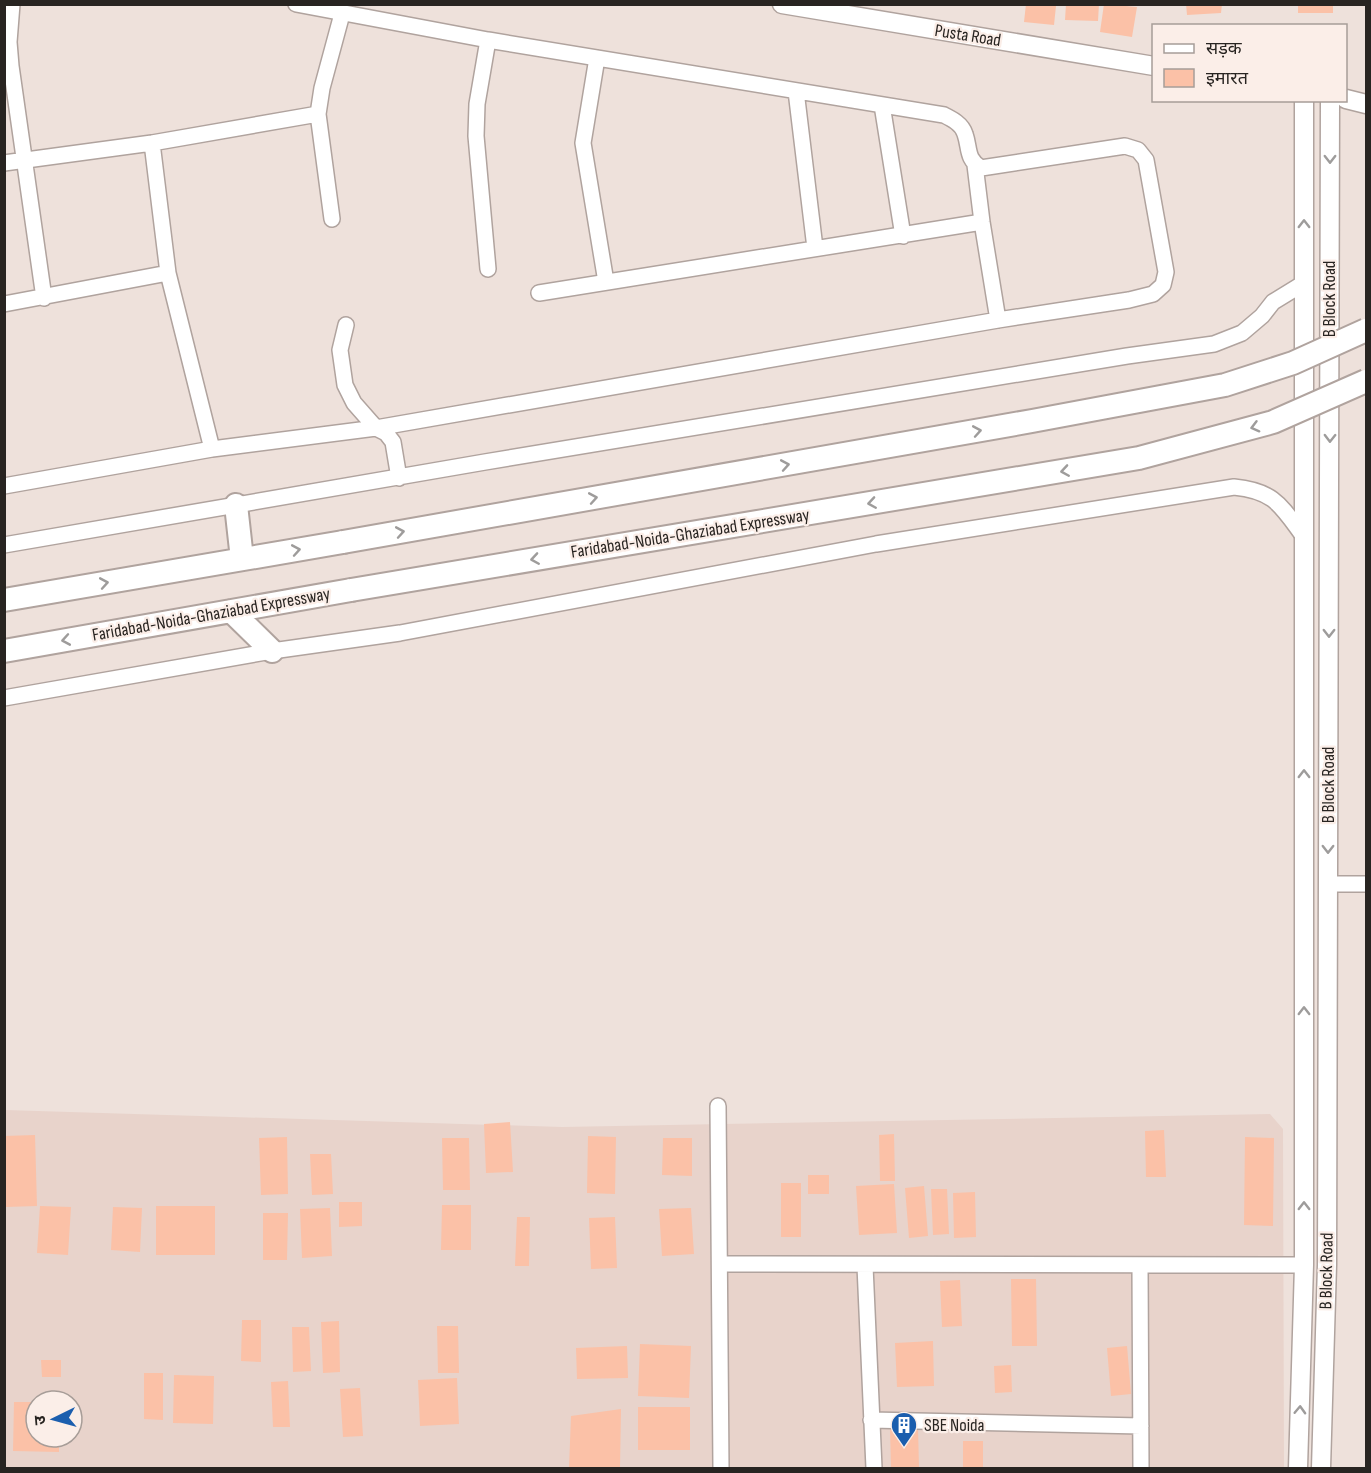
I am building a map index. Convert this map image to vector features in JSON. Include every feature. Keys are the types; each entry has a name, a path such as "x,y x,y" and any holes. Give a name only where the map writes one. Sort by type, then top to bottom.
{"main road":[{"path":"4,600 1020,423 1225,385 1293,363 1366,330"},
{"name":"Faridabad-Noida-Ghaziabad Expressway","path":"4,651 351,590 1139,458 1273,422 1366,381"},
{"path":"236,505 242,559"},
{"path":"231,611 272,651"}],"street":[{"path":"12,4 7,42 8,66 25,159 44,298"},
{"path":"4,486 212,449 376,428 1153,294 1163,285 1166,272 1146,159 1137,150 1125,146 981,168 975,165 970,158 965,132 955,120 944,115 488,40 296,4"},
{"name":"Pusta Road","path":"782,4 1152,66"},
{"path":"332,219 318,114 322,88 342,14"},
{"path":"488,40 477,104 476,136 488,269"},
{"path":"597,58 583,144 606,282"},
{"path":"796,91 815,248"},
{"path":"1347,99 1366,104"},
{"name":"B Block Road","path":"1298,1468 1304,1265 1304,102"},
{"name":"B Block Road","path":"1321,1468 1327,1265 1330,102"},
{"path":"882,105 903,236"},
{"path":"4,163 152,143 318,114"},
{"path":"152,143 168,273 212,449"},
{"path":"975,165 981,222 998,320"},
{"path":"539,293 981,222"},
{"path":"4,304 168,273"},
{"path":"4,545 1127,356 1214,344 1242,333 1262,316 1273,302 1304,283"},
{"path":"346,325 340,350 345,385 354,403 376,428 386,433 393,442 399,478"},
{"path":"4,698 272,651 400,633 876,544 1234,487 1254,489 1277,501 1304,537"},
{"path":"1328,884 1366,884"},
{"path":"717,1106 721,1468"},
{"path":"720,1264 1304,1265"},
{"path":"865,1266 874,1468"},
{"path":"1140,1266 1141,1468"},
{"path":"871,1420 1141,1426"}],"shaded area":[{"path":"5,1110 562,1127 1270,1114 1283,1129 1284,1468 5,1468"}],"building":[{"path":"1026,4 1056,6 1054,25 1024,22"},
{"path":"1066,4 1099,4 1098,21 1065,20"},
{"path":"1104,4 1137,7 1132,37 1100,32"},
{"path":"1186,4 1222,4 1221,13 1187,15"},
{"path":"1298,4 1333,4 1333,13 1298,13"},
{"path":"510,1122 513,1172 486,1173 484,1124"},
{"path":"1164,1130 1166,1177 1146,1177 1145,1131"},
{"path":"894,1134 895,1181 880,1181 879,1135"},
{"path":"35,1135 37,1206 6,1207 4,1136"},
{"path":"588,1136 616,1137 615,1194 587,1193"},
{"path":"287,1137 288,1194 261,1195 259,1138"},
{"path":"1245,1137 1274,1138 1273,1226 1244,1225"},
{"path":"442,1138 469,1138 470,1190 443,1190"},
{"path":"663,1138 692,1138 692,1176 662,1175"},
{"path":"310,1154 331,1154 333,1194 312,1195"},
{"path":"808,1175 829,1175 829,1194 808,1194"},
{"path":"781,1183 801,1183 801,1237 781,1237"},
{"path":"894,1184 897,1233 859,1235 856,1186"},
{"path":"924,1186 928,1236 909,1238 905,1188"},
{"path":"931,1189 947,1189 949,1234 933,1235"},
{"path":"975,1192 976,1237 954,1238 953,1193"},
{"path":"339,1202 362,1202 362,1226 339,1227"},
{"path":"442,1205 471,1205 471,1250 441,1250"},
{"path":"40,1206 71,1207 68,1255 37,1253"},
{"path":"156,1206 215,1206 215,1255 156,1255"},
{"path":"113,1207 142,1208 140,1252 111,1250"},
{"path":"330,1208 332,1256 302,1258 300,1209"},
{"path":"691,1208 694,1254 662,1256 659,1209"},
{"path":"263,1213 288,1213 287,1260 263,1260"},
{"path":"517,1217 530,1217 529,1266 515,1266"},
{"path":"615,1217 617,1268 591,1269 589,1218"},
{"path":"1011,1279 1036,1279 1037,1346 1012,1346"},
{"path":"960,1280 962,1326 942,1327 940,1281"},
{"path":"242,1320 261,1320 261,1362 241,1361"},
{"path":"339,1321 340,1372 323,1373 321,1322"},
{"path":"437,1326 458,1326 459,1373 438,1373"},
{"path":"292,1327 309,1327 311,1371 293,1372"},
{"path":"933,1341 934,1386 897,1387 895,1343"},
{"path":"640,1344 691,1346 689,1398 638,1396"},
{"path":"627,1346 628,1378 577,1379 576,1348"},
{"path":"1127,1346 1131,1394 1111,1396 1107,1348"},
{"path":"41,1360 61,1360 61,1377 42,1377"},
{"path":"1011,1365 1012,1392 995,1393 994,1366"},
{"path":"144,1373 163,1373 163,1420 144,1419"},
{"path":"174,1375 214,1376 213,1424 173,1423"},
{"path":"457,1378 459,1424 420,1426 418,1380"},
{"path":"288,1381 290,1427 273,1427 271,1382"},
{"path":"360,1388 363,1436 343,1437 340,1389"},
{"path":"14,1402 24,1402 24,1449 59,1449 59,1452 13,1451"},
{"path":"638,1407 690,1407 690,1450 638,1450"},
{"path":"621,1409 620,1468 569,1468 571,1416"},
{"name":"SBE Noida","path":"918,1427 919,1468 891,1468 890,1428"},
{"path":"963,1441 983,1441 983,1468 963,1468"}],"place":[{"name":"SBE Noida","path":"904,1448"}]}
